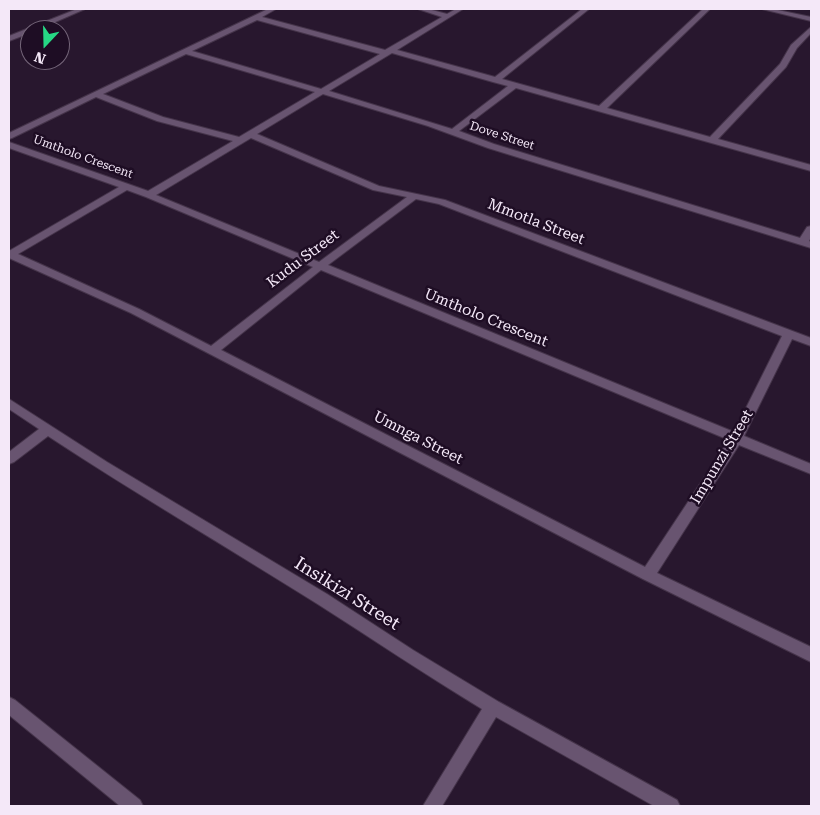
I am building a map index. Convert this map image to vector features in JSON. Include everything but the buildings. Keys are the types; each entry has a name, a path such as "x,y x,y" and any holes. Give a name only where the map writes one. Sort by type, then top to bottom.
{"street":[{"path":"55,20 82,9"},
{"path":"9,136 273,9"},
{"path":"421,9 448,16"},
{"path":"149,195 460,9"},
{"path":"496,80 586,9"},
{"path":"601,109 707,9"},
{"path":"765,9 811,19"},
{"path":"255,17 496,80 811,168"},
{"path":"712,140 782,65 794,47 811,29"},
{"name":"Dove Street","path":"184,51 431,124 452,133 807,244"},
{"path":"452,133 514,85"},
{"name":"Mmotla Street","path":"96,94 125,104 144,114 245,137 376,188 442,202 811,342"},
{"name":"Umtholo Crescent","path":"9,145 149,195 811,469"},
{"path":"9,255 126,187"},
{"name":"Kudu Street","path":"212,351 320,266 415,196"},
{"path":"807,244 811,229"},
{"name":"Umnga Street","path":"9,255 106,297 648,576 811,655"},
{"name":"Impunzi Street","path":"648,576 736,438 789,334"},
{"name":"Insikizi Street","path":"9,403 47,430 186,518 322,599 407,655 493,707 671,806"},
{"path":"9,459 47,430"},
{"path":"9,704 134,806"},
{"path":"432,806 493,707"}]}
